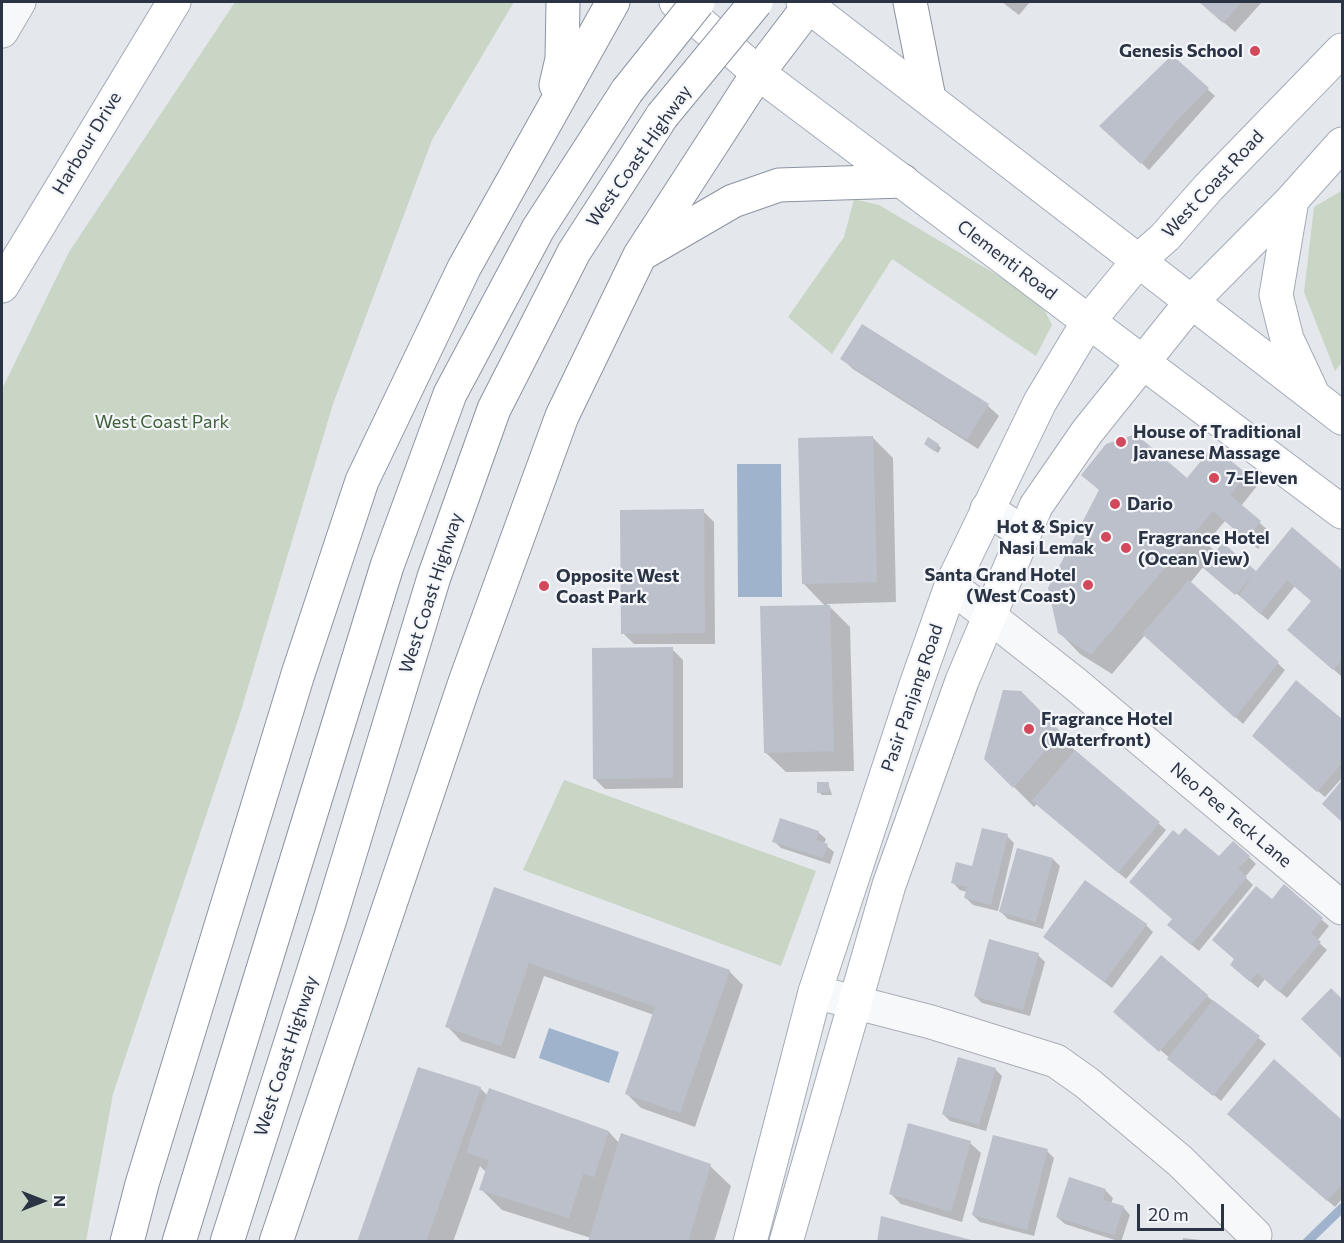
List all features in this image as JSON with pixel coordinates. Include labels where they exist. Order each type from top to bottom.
[{"type":"main road","name":"Harbour Drive","points":[[2,286],[174,2]]},
{"type":"main road","points":[[550,110],[562,59],[565,18],[563,2]]},
{"type":"main road","points":[[127,1242],[142,1184],[298,674],[362,481],[464,268],[550,110],[613,2]]},
{"type":"main road","name":"Clementi Road","points":[[676,2],[758,73],[1342,512]]},
{"type":"main road","points":[[179,1242],[387,566],[450,394],[538,229],[627,91],[698,2]]},
{"type":"main road","name":"West Coast Highway","points":[[227,1242],[331,916],[434,577],[494,409],[574,252],[662,116],[756,2]]},
{"type":"main road","points":[[910,2],[929,98]]},
{"type":"main road","points":[[276,1242],[465,682],[562,416],[640,255],[758,73],[807,3],[1342,418]]},
{"type":"main road","name":"West Coast Road","points":[[1088,322],[1139,260],[1165,237],[1208,188],[1342,50]]},
{"type":"main road","points":[[786,1242],[889,885],[962,681],[1036,506],[1087,432],[1192,301],[1292,200],[1342,144]]},
{"type":"main road","points":[[640,255],[733,201],[779,185],[903,181]]},
{"type":"main road","points":[[1292,200],[1276,295],[1287,339],[1314,396]]},
{"type":"main road","name":"Pasir Panjang Road","points":[[750,1242],[815,992],[875,806],[951,586],[1040,402],[1088,322]]},
{"type":"street","points":[[2,31],[19,2]]},
{"type":"street","points":[[987,509],[1024,533]]},
{"type":"street","name":"Neo Pee Teck Lane","points":[[951,586],[1342,908]]},
{"type":"street","points":[[815,992],[855,1001],[1056,1061],[1087,1083],[1179,1161],[1254,1234]]},
{"type":"green space","name":"West Coast Park","points":[[235,2],[514,2],[432,140],[333,404],[240,714],[113,1094],[86,1241],[2,1241],[2,389],[69,252]]},
{"type":"green space","points":[[1341,191],[1342,362],[1335,371],[1304,292],[1314,207]]},
{"type":"green space","points":[[854,199],[879,205],[1026,292],[1045,311],[1052,325],[1036,356],[892,259],[832,354],[788,317],[844,237]]},
{"type":"green space","points":[[564,780],[816,871],[781,966],[523,870]]},
{"type":"water","points":[[737,464],[781,464],[782,597],[738,597]]},
{"type":"water","points":[[549,1028],[619,1052],[609,1083],[539,1058]]},
{"type":"building","points":[[1199,2],[1242,2],[1223,23]]},
{"type":"building","points":[[1172,55],[1209,88],[1174,124],[1141,164],[1099,126]]},
{"type":"building","points":[[862,324],[989,404],[967,440],[840,359]]},
{"type":"building","points":[[1136,434],[1187,478],[1213,446],[1247,474],[1230,495],[1261,521],[1246,539],[1213,511],[1091,655],[1058,633],[1048,588],[1099,490],[1081,475],[1106,444]]},
{"type":"building","points":[[873,436],[877,582],[802,584],[798,438]]},
{"type":"building","points":[[928,437],[939,444],[934,451],[924,444]]},
{"type":"building","points":[[704,509],[705,633],[621,634],[620,510]]},
{"type":"building","points":[[1292,527],[1342,570],[1342,660],[1333,670],[1287,630],[1311,601],[1287,580],[1260,614],[1239,595],[1254,575],[1235,595],[1202,567],[1223,543],[1256,571]]},
{"type":"building","points":[[1189,580],[1279,662],[1235,718],[1142,634]]},
{"type":"building","points":[[830,605],[834,751],[764,753],[760,606]]},
{"type":"building","points":[[673,647],[673,778],[593,779],[592,648]]},
{"type":"building","points":[[1296,680],[1342,719],[1342,763],[1317,792],[1252,736]]},
{"type":"building","points":[[1003,690],[1021,691],[1061,732],[1013,788],[984,759]]},
{"type":"building","points":[[1075,750],[1160,822],[1118,873],[1032,801]]},
{"type":"building","points":[[1342,780],[1342,822],[1322,804]]},
{"type":"building","points":[[817,782],[829,782],[829,792],[817,793]]},
{"type":"building","points":[[780,818],[819,831],[816,840],[828,844],[823,858],[772,842]]},
{"type":"building","points":[[982,828],[1008,834],[991,905],[964,898],[967,887],[951,883],[956,862],[972,866]]},
{"type":"building","points":[[1185,828],[1219,856],[1233,841],[1250,856],[1238,869],[1247,877],[1191,945],[1167,925],[1172,919],[1129,882],[1173,830],[1179,835]]},
{"type":"building","points":[[1017,848],[1053,858],[1036,922],[999,912]]},
{"type":"building","points":[[1085,880],[1147,924],[1104,982],[1043,937]]},
{"type":"building","points":[[1284,884],[1323,918],[1311,933],[1321,942],[1279,992],[1257,973],[1250,982],[1230,965],[1234,959],[1212,940],[1256,886],[1272,899]]},
{"type":"building","points":[[494,887],[730,970],[680,1113],[625,1094],[655,1007],[529,963],[501,1046],[445,1027]]},
{"type":"building","points":[[989,939],[1039,953],[1023,1010],[974,996]]},
{"type":"building","points":[[1161,955],[1208,995],[1159,1052],[1113,1012]]},
{"type":"building","points":[[1331,988],[1342,999],[1342,1059],[1301,1019]]},
{"type":"building","points":[[1213,1000],[1260,1036],[1213,1096],[1167,1059]]},
{"type":"building","points":[[958,1057],[996,1068],[979,1125],[942,1114]]},
{"type":"building","points":[[1274,1059],[1342,1120],[1342,1184],[1327,1201],[1227,1114]]},
{"type":"building","points":[[418,1067],[481,1087],[426,1242],[357,1242]]},
{"type":"building","points":[[489,1088],[609,1131],[594,1177],[583,1174],[569,1218],[479,1190],[489,1160],[466,1153]]},
{"type":"building","points":[[908,1123],[971,1141],[951,1212],[889,1194]]},
{"type":"building","points":[[621,1133],[711,1164],[688,1242],[588,1242]]},
{"type":"building","points":[[993,1135],[1048,1149],[1027,1230],[972,1215]]},
{"type":"building","points":[[1069,1177],[1106,1189],[1103,1200],[1124,1206],[1114,1235],[1056,1217]]},
{"type":"building","points":[[881,1216],[975,1241],[975,1242],[877,1242]]},
{"type":"waterway","points":[[1307,1242],[1342,1208]]},
{"type":"place","name":"Genesis School","points":[[1255,51]]},
{"type":"place","name":"House of Traditional Javanese Massage","points":[[1121,442]]},
{"type":"place","name":"7-Eleven","points":[[1214,478]]},
{"type":"place","name":"Dario","points":[[1115,504]]},
{"type":"place","name":"Hot & Spicy Nasi Lemak","points":[[1106,537]]},
{"type":"place","name":"Fragrance Hotel (Ocean View)","points":[[1126,548]]},
{"type":"place","name":"Santa Grand Hotel (West Coast)","points":[[1088,585]]},
{"type":"place","name":"Opposite West Coast Park","points":[[544,586]]},
{"type":"place","name":"Fragrance Hotel (Waterfront)","points":[[1029,729]]}]
